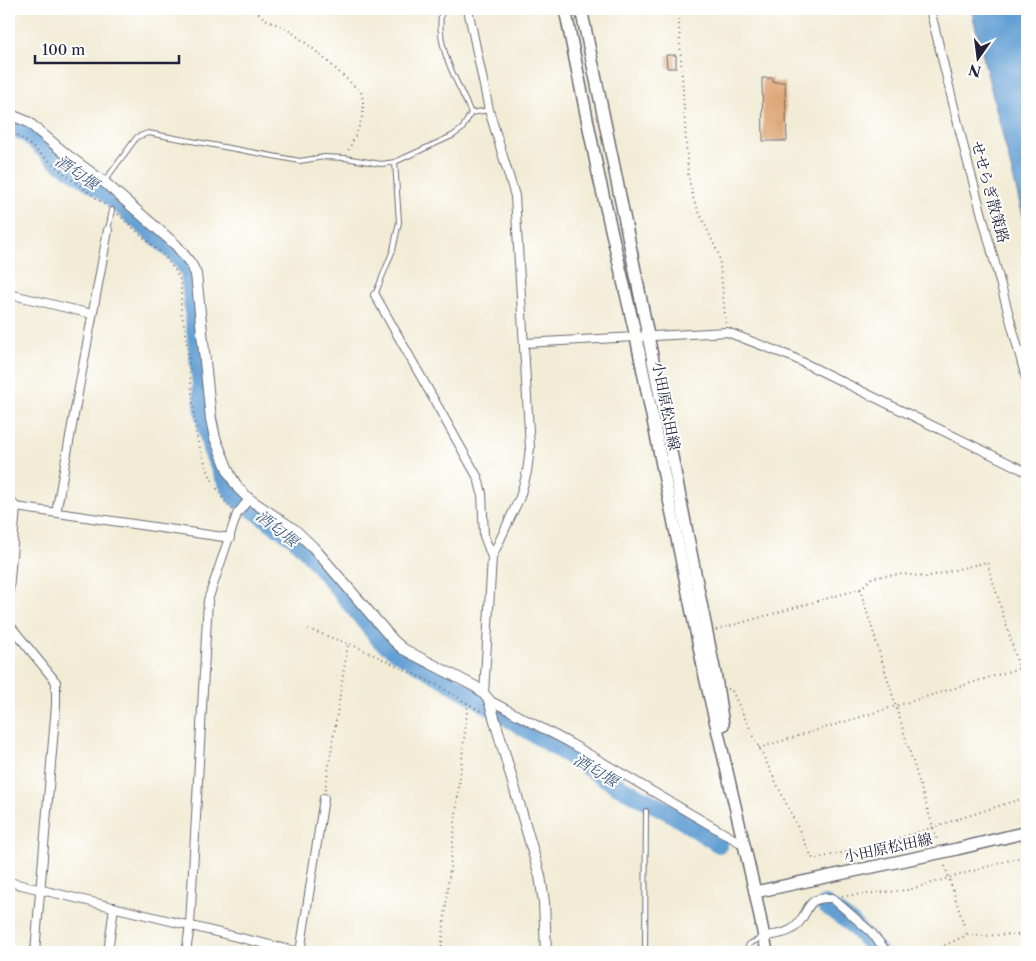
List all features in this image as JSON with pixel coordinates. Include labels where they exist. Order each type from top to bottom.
[{"type":"main road","name":"小田原松田線","points":[[565,9],[598,173],[642,337],[707,633],[718,689],[736,810]]},
{"type":"main road","name":"小田原松田線","points":[[581,9],[616,170],[642,337],[704,672],[767,952]]},
{"type":"main road","name":"小田原松田線","points":[[755,892],[957,849],[1027,832]]},
{"type":"street","points":[[468,9],[489,110],[516,196],[530,448],[528,472],[520,497],[492,557]]},
{"type":"street","name":"せせらぎ散策路","points":[[930,9],[965,152],[1027,382]]},
{"type":"street","points":[[9,114],[28,122],[67,155],[104,182],[176,246],[192,264],[196,274],[211,419],[215,438],[230,475],[238,488],[250,499],[295,530],[314,547],[392,640],[403,649],[570,743],[744,845]]},
{"type":"street","points":[[56,513],[108,230]]},
{"type":"street","points":[[9,294],[92,314]]},
{"type":"street","points":[[375,295],[478,478],[482,493],[484,536],[492,557],[487,697],[540,876],[545,917],[546,952]]},
{"type":"street","points":[[525,343],[727,332],[792,358],[1027,472]]},
{"type":"street","points":[[9,499],[16,508],[9,591]]},
{"type":"street","points":[[186,952],[190,925],[208,600],[237,514],[250,499]]},
{"type":"street","points":[[16,508],[230,538]]},
{"type":"street","points":[[9,624],[56,682],[56,705],[35,952]]},
{"type":"street","points":[[9,882],[300,952],[324,798]]},
{"type":"street","points":[[764,937],[785,933],[796,926],[811,902],[816,899],[832,898],[871,932],[888,952]]},
{"type":"street","points":[[108,952],[114,907]]},
{"type":"lane","points":[[442,9],[439,30],[444,52],[471,113]]},
{"type":"lane","points":[[471,113],[489,110]]},
{"type":"lane","points":[[104,182],[137,137],[148,133],[300,160],[324,157],[345,158],[381,164],[395,162],[452,136],[462,129],[471,113]]},
{"type":"lane","points":[[375,295],[393,250],[400,222],[395,162]]},
{"type":"lane","points":[[108,230],[112,210]]},
{"type":"lane","points":[[645,952],[646,811]]},
{"type":"lane","points":[[746,952],[749,944],[764,937]]},
{"type":"path","points":[[256,9],[275,24],[290,30],[361,92],[364,100],[362,122],[345,158]]},
{"type":"path","points":[[678,9],[688,174],[694,201],[719,255],[727,332]]},
{"type":"path","points":[[9,130],[112,210],[164,256],[176,270],[181,282],[181,311],[186,333],[196,434],[216,488],[237,514]]},
{"type":"path","points":[[707,633],[860,589],[872,577],[903,574],[926,577],[986,562],[1027,693]]},
{"type":"path","points":[[860,589],[937,840]]},
{"type":"path","points":[[308,629],[348,644],[437,685],[468,702],[496,723]]},
{"type":"path","points":[[324,798],[348,644]]},
{"type":"path","points":[[760,748],[1020,668]]},
{"type":"path","points":[[718,689],[731,689],[813,859],[871,847],[1027,797]]},
{"type":"path","points":[[441,952],[468,702]]},
{"type":"path","points":[[832,898],[908,890],[1027,855]]},
{"type":"path","points":[[945,866],[967,935]]},
{"type":"path","points":[[931,952],[967,935],[1014,934],[1027,936]]},
{"type":"water","points":[[971,9],[1027,9],[1027,232]]},
{"type":"building","points":[[666,55],[676,55],[676,68],[667,68]]},
{"type":"building","points":[[762,78],[773,78],[773,82],[785,82],[787,141],[763,141]]},
{"type":"waterway","name":"酒匂堰","points":[[9,124],[28,135],[56,160],[104,191],[178,256],[189,271],[204,414],[211,449],[235,497],[293,537],[310,554],[380,640],[618,786],[669,812],[719,844]]},
{"type":"waterway","name":"酒匂堰","points":[[825,905],[851,923],[878,952]]}]
